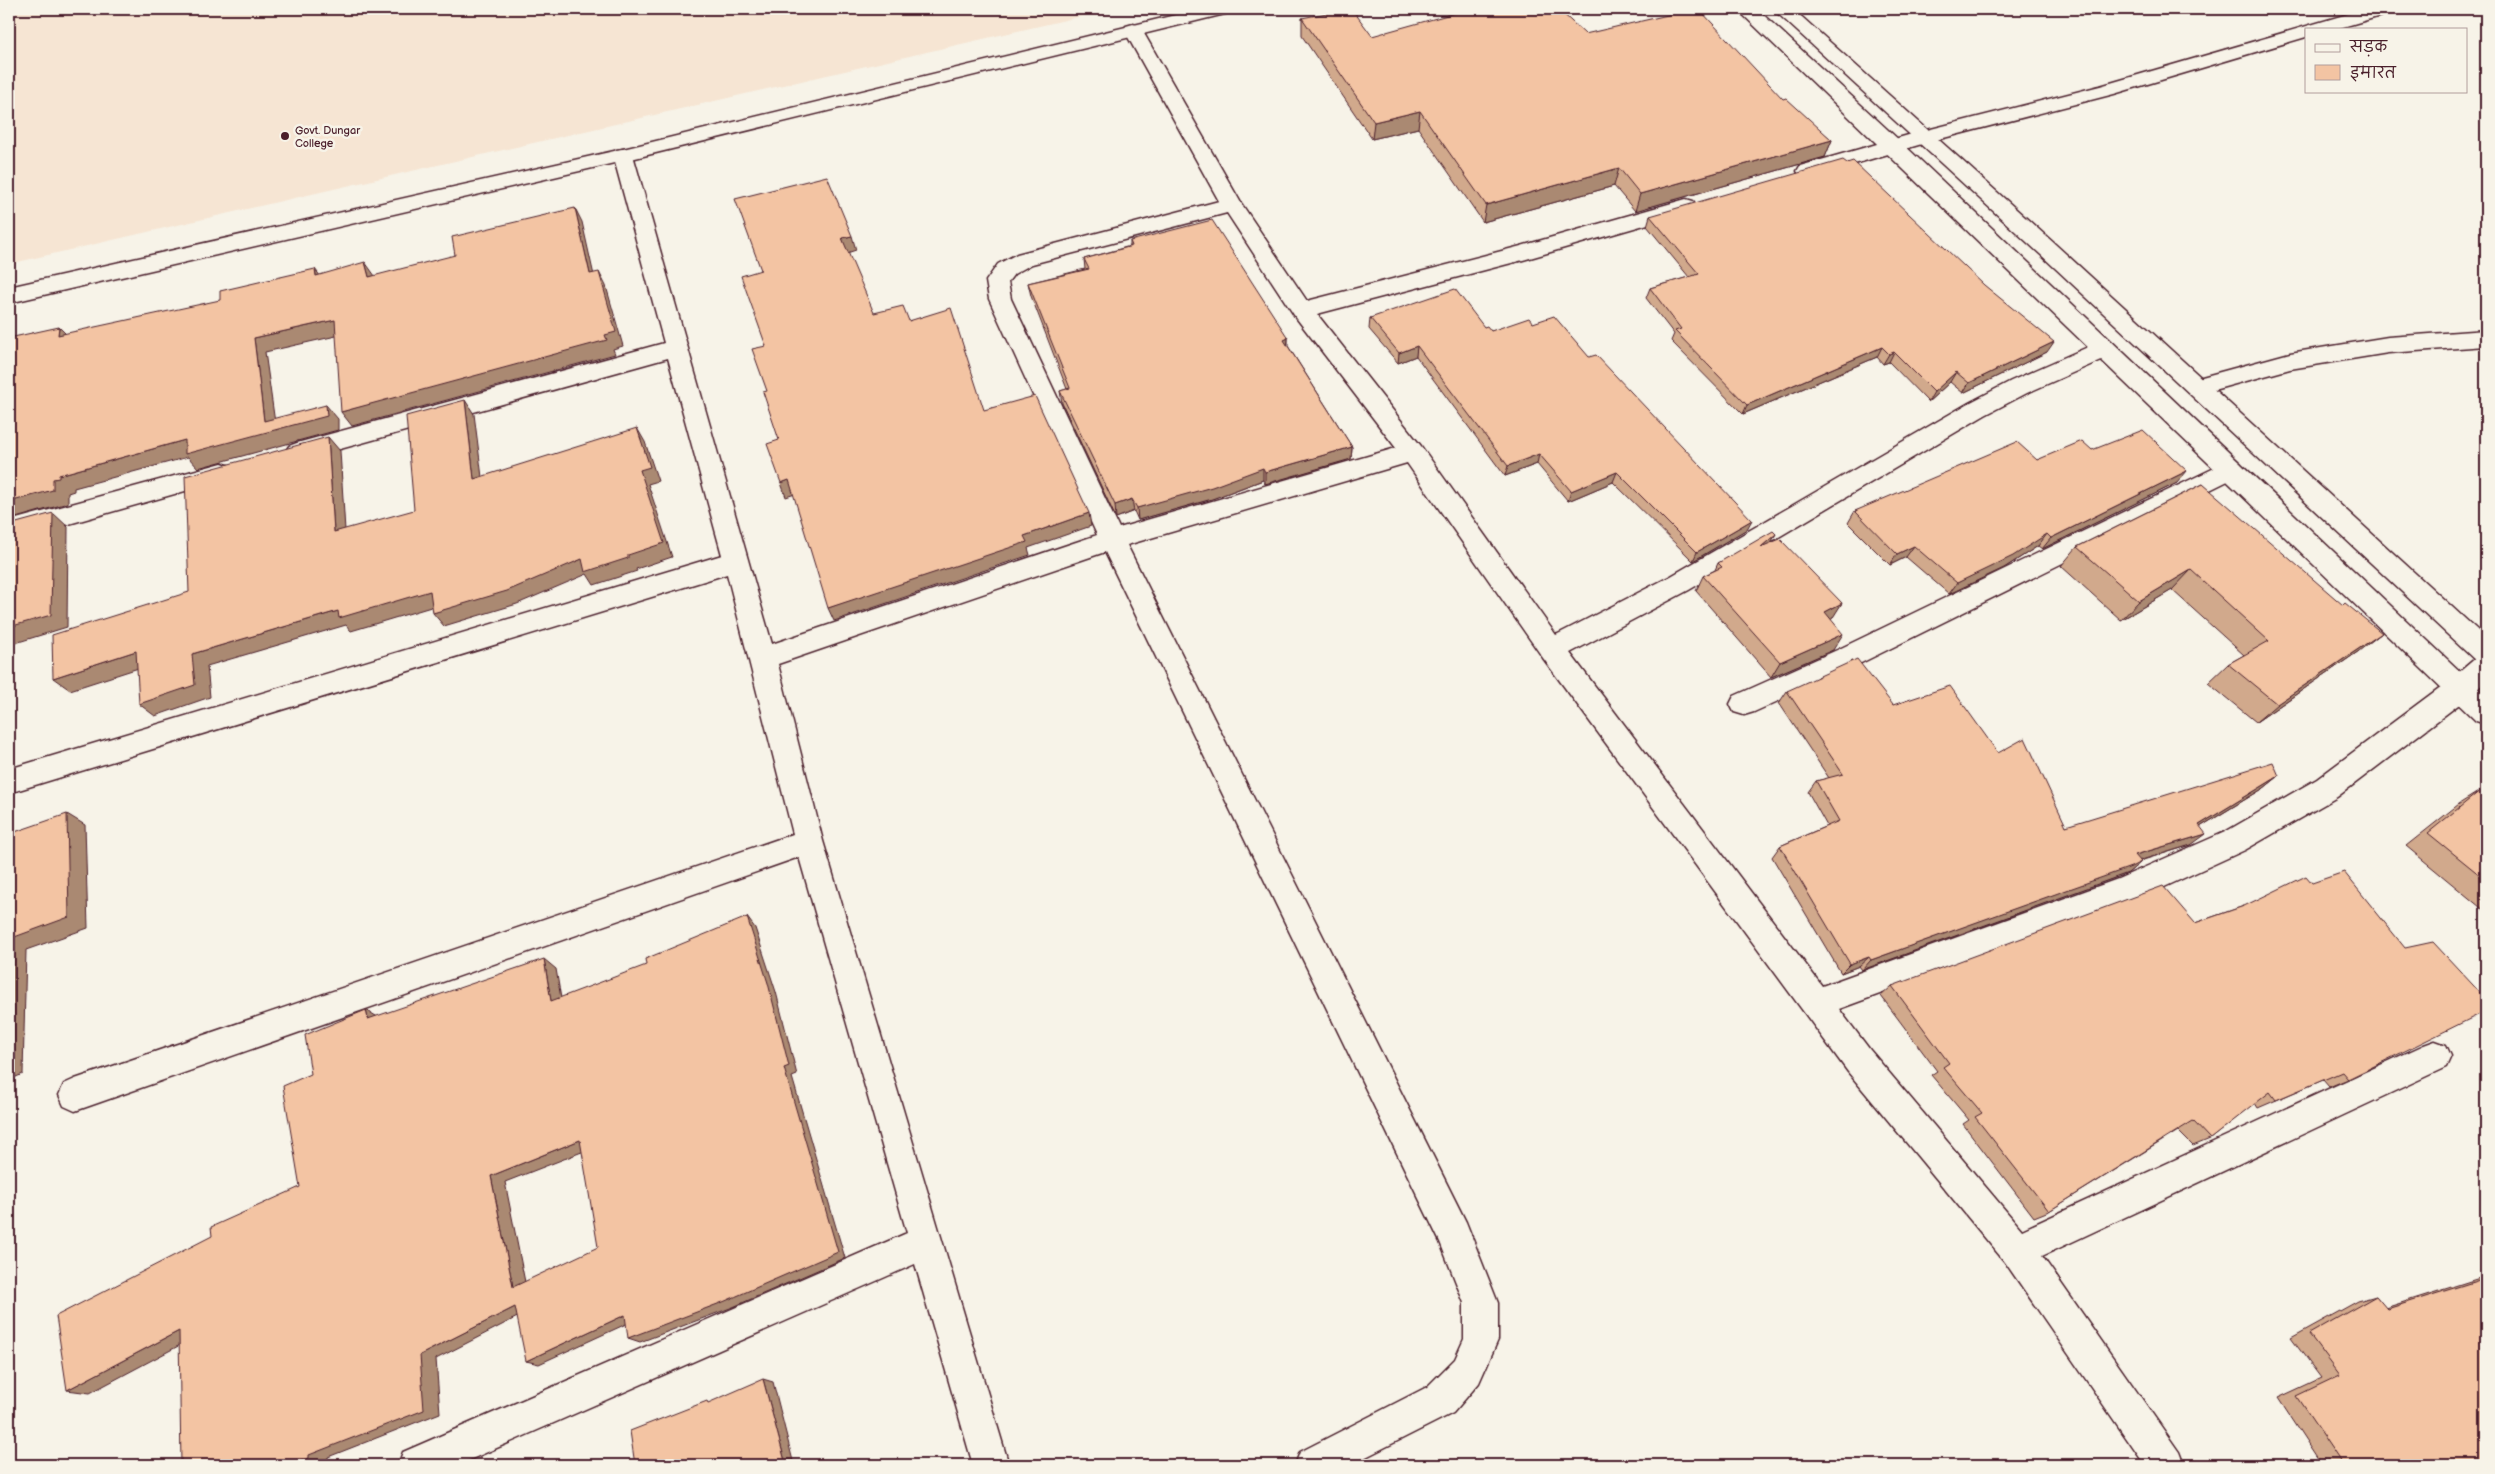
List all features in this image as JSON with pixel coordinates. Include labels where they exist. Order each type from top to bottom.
[{"type":"street","points":[[9,295],[623,154],[1222,9]]},
{"type":"street","points":[[1746,9],[1893,146],[2486,713]]},
{"type":"street","points":[[1782,9],[1926,136],[2199,386],[2486,654]]},
{"type":"street","points":[[2318,28],[2384,9]]},
{"type":"street","points":[[1133,30],[1232,205],[1302,310],[1413,452],[1552,650],[1859,1060],[2017,1250],[2166,1465]]},
{"type":"street","points":[[1789,176],[1926,136],[2107,90],[2305,31]]},
{"type":"street","points":[[623,154],[763,658],[809,841],[990,1465]]},
{"type":"street","points":[[1302,310],[1523,253],[1703,201]]},
{"type":"street","points":[[1232,205],[1025,259],[1006,269],[997,282],[1000,300],[1112,540],[1454,1234],[1481,1303],[1481,1340],[1467,1371],[1440,1400],[1313,1465]]},
{"type":"street","points":[[2199,386],[2299,359],[2388,344],[2486,338]]},
{"type":"street","points":[[276,458],[677,347]]},
{"type":"street","points":[[1552,650],[1680,583],[1978,409],[2105,348]]},
{"type":"street","points":[[763,658],[1112,540],[1413,452]]},
{"type":"street","points":[[9,531],[247,465]]},
{"type":"street","points":[[1744,704],[1846,658],[2231,469]]},
{"type":"street","points":[[9,781],[736,561]]},
{"type":"street","points":[[1816,1003],[2126,890],[2235,841],[2327,788],[2460,688],[2486,665]]},
{"type":"street","points":[[75,1095],[809,841]]},
{"type":"street","points":[[2017,1250],[2436,1056]]},
{"type":"street","points":[[416,1465],[926,1242]]},
{"type":"shaded area","name":"Govt. Dungar College","points":[[9,9],[1113,9],[9,264]]},
{"type":"building","points":[[1352,9],[1372,36],[1469,9],[1558,9],[1585,34],[1699,9],[1783,99],[1786,98],[1832,140],[1640,194],[1619,168],[1486,205],[1420,111],[1374,122],[1302,18]]},
{"type":"building","points":[[1843,160],[1847,163],[1853,161],[1984,285],[2054,342],[1969,383],[1956,372],[1934,392],[1894,352],[1889,354],[1882,347],[1747,405],[1675,331],[1681,329],[1650,288],[1699,274],[1650,216]]},
{"type":"building","points":[[827,176],[852,236],[842,238],[874,313],[903,306],[909,321],[951,308],[984,410],[1035,396],[1089,513],[1024,536],[1027,542],[828,608],[789,480],[781,483],[767,444],[779,440],[763,392],[767,391],[752,349],[766,346],[741,276],[761,270],[735,199]]},
{"type":"building","points":[[575,208],[590,274],[599,272],[616,332],[605,335],[607,340],[341,412],[335,320],[254,338],[264,421],[326,405],[327,416],[185,454],[185,440],[59,475],[59,478],[53,479],[53,490],[9,502],[9,338],[59,327],[58,335],[220,300],[220,291],[315,269],[316,276],[365,262],[369,277],[455,255],[452,237]]},
{"type":"building","points":[[1212,220],[1288,338],[1284,340],[1352,447],[1265,472],[1263,468],[1212,487],[1137,508],[1132,499],[1115,505],[1060,391],[1070,388],[1028,283],[1089,269],[1084,259],[1132,246],[1130,241]]},
{"type":"building","points":[[1455,289],[1484,327],[1487,326],[1491,331],[1529,318],[1533,323],[1554,316],[1589,357],[1596,355],[1752,520],[1697,552],[1617,472],[1571,491],[1539,454],[1508,466],[1417,346],[1399,353],[1370,318]]},
{"type":"building","points":[[465,400],[474,479],[637,428],[650,467],[640,470],[664,543],[628,555],[628,558],[585,572],[582,559],[507,591],[433,613],[430,591],[339,618],[338,611],[192,654],[195,685],[139,704],[136,651],[53,678],[52,635],[189,592],[185,476],[328,437],[334,532],[414,510],[406,416]]},
{"type":"building","points":[[2143,430],[2187,471],[2051,538],[2047,534],[2013,556],[1957,583],[1914,546],[1897,554],[1855,511],[2017,442],[2037,460],[2082,441],[2092,450]]},
{"type":"building","points":[[2203,484],[2343,605],[2345,603],[2382,633],[2277,704],[2228,664],[2269,641],[2191,570],[2139,601],[2077,547]]},
{"type":"building","points":[[53,513],[51,615],[9,627],[9,525]]},
{"type":"building","points":[[1773,531],[1776,534],[1761,547],[1780,539],[1842,603],[1825,612],[1843,634],[1780,662],[1703,576],[1722,567],[1718,563]]},
{"type":"building","points":[[1857,659],[1893,705],[1950,686],[1998,753],[2025,738],[2066,826],[2273,762],[2279,776],[2199,825],[2206,834],[2135,855],[2141,862],[2131,867],[1871,960],[1869,957],[1850,964],[1780,846],[1839,821],[1816,781],[1843,774],[1787,691]]},
{"type":"building","points":[[2486,787],[2486,880],[2428,833]]},
{"type":"building","points":[[67,814],[69,917],[9,939],[9,834]]},
{"type":"building","points":[[2344,872],[2405,948],[2433,942],[2486,999],[2486,1011],[2348,1079],[2342,1072],[2276,1100],[2270,1092],[2210,1139],[2193,1121],[2049,1211],[1975,1117],[1982,1113],[1943,1067],[1949,1063],[1892,986],[2163,886],[2195,923],[2244,906],[2306,876],[2312,883]]},
{"type":"building","points":[[747,917],[768,983],[789,1066],[784,1068],[838,1252],[723,1302],[628,1338],[625,1315],[526,1361],[515,1307],[420,1355],[424,1410],[309,1455],[309,1458],[291,1465],[181,1465],[179,1331],[67,1390],[56,1316],[212,1236],[211,1227],[300,1187],[283,1086],[311,1074],[305,1035],[366,1010],[368,1019],[544,959],[551,1001],[646,965],[645,959]],"holes":[[[580,1140],[598,1247],[513,1287],[491,1176]]]},
{"type":"building","points":[[2486,1278],[2486,1465],[2338,1465],[2342,1464],[2296,1396],[2340,1375],[2309,1334],[2376,1296],[2387,1309]]},
{"type":"building","points":[[763,1379],[786,1465],[635,1465],[630,1431],[707,1401],[708,1403]]},
{"type":"place","name":"Govt. Dungar College","points":[[285,136]]}]
